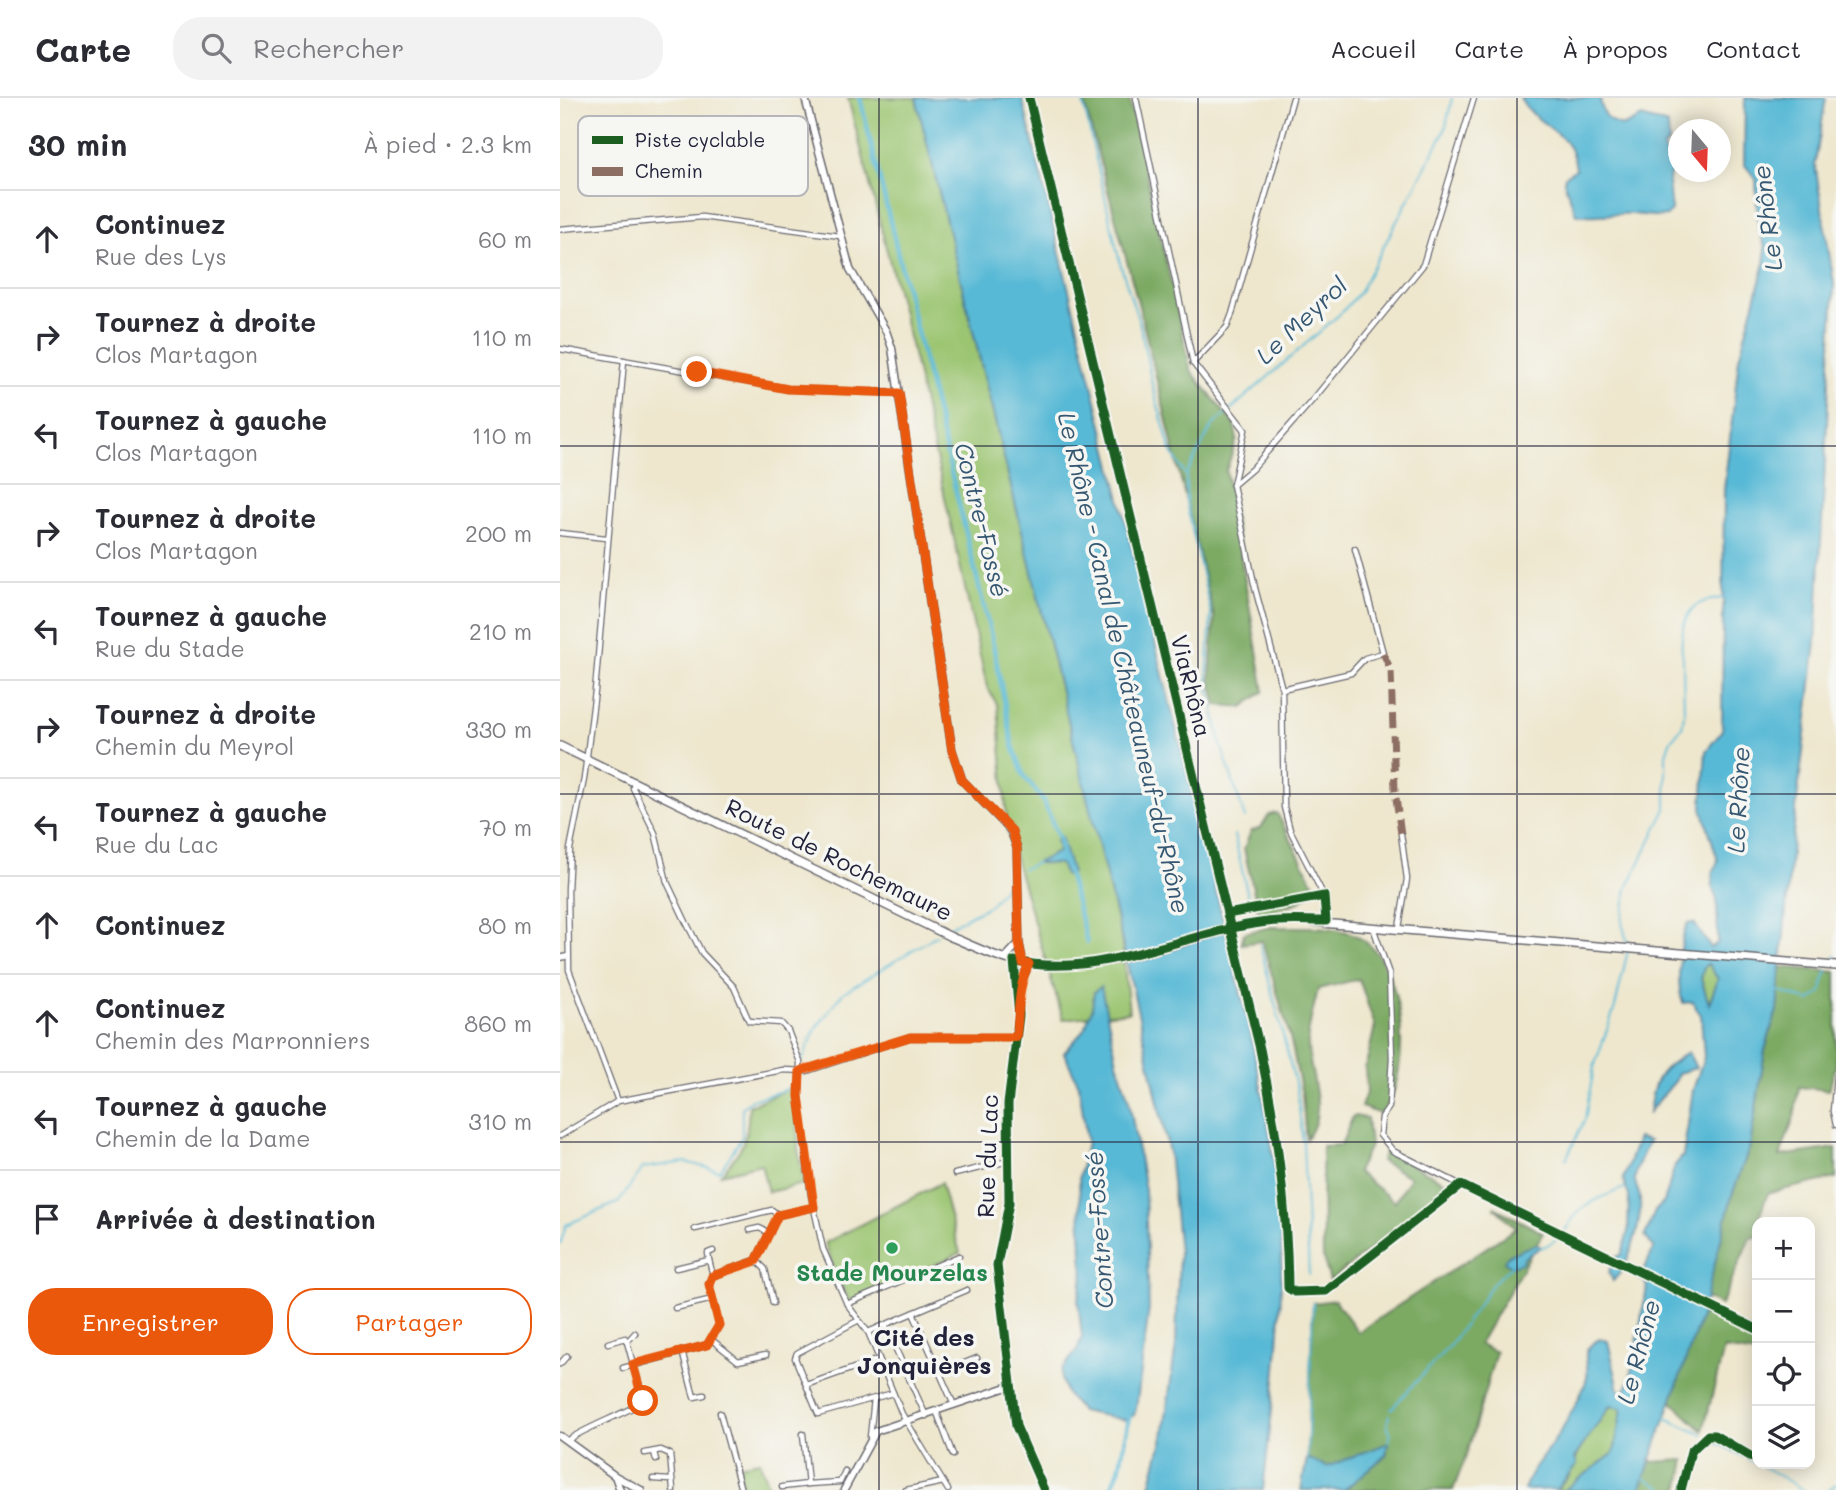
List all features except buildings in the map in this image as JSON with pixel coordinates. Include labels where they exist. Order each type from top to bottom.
[{"type":"main road","name":"Route de Rochemaure","points":[[560,746],[951,937],[1014,961],[1060,965],[1112,959],[1237,927],[1286,920],[1326,921],[1836,966]]},
{"type":"street","points":[[805,98],[840,236],[855,280],[889,338],[952,750],[962,780],[1012,831],[1018,861],[1019,943],[1026,963],[1018,989]]},
{"type":"street","points":[[1136,98],[1193,363],[1245,430],[1233,485],[1255,588],[1282,689],[1284,807],[1290,830],[1324,896],[1326,921]]},
{"type":"street","points":[[1193,363],[1227,327],[1232,314],[1293,98]]},
{"type":"street","points":[[1233,485],[1252,469],[1316,396],[1423,265],[1474,98]]},
{"type":"street","points":[[560,229],[702,217],[840,236]]},
{"type":"street","points":[[560,349],[788,389],[899,393]]},
{"type":"street","points":[[618,1101],[575,987],[568,956],[568,861],[586,758],[600,638],[606,538],[624,360]]},
{"type":"street","points":[[560,533],[606,538]]},
{"type":"street","points":[[1282,689],[1351,673],[1365,658],[1383,653],[1355,549]]},
{"type":"street","points":[[635,781],[633,788],[655,833],[667,882],[696,942],[712,965],[734,987],[749,1021],[785,1026],[797,1049],[799,1096],[814,1207],[823,1249],[847,1304],[867,1332],[907,1422],[948,1490]]},
{"type":"street","points":[[1399,928],[1407,879],[1401,834]]},
{"type":"street","points":[[1373,926],[1389,974],[1392,1058],[1389,1107],[1382,1117],[1380,1135],[1393,1151],[1461,1185]]},
{"type":"street","points":[[1005,958],[1019,943]]},
{"type":"street","points":[[560,958],[568,956]]},
{"type":"street","name":"Rue du Lac","points":[[1014,961],[1019,1016],[1008,1104],[1009,1203],[997,1265],[1010,1386],[1021,1443],[1044,1488]]},
{"type":"street","points":[[560,1136],[618,1101],[770,1072],[792,1069],[800,1071],[910,1037],[1016,1037]]},
{"type":"street","points":[[1836,1077],[1833,1111],[1836,1125]]},
{"type":"street","points":[[955,1174],[1008,1161]]},
{"type":"street","points":[[778,1215],[814,1207]]},
{"type":"street","points":[[695,1229],[772,1210],[778,1215]]},
{"type":"street","points":[[713,1276],[756,1261],[778,1215]]},
{"type":"street","points":[[750,1230],[760,1228],[770,1233]]},
{"type":"street","points":[[624,1368],[707,1345],[712,1340],[719,1325],[709,1284],[713,1276],[708,1253],[713,1251]]},
{"type":"street","points":[[847,1304],[959,1256]]},
{"type":"street","points":[[676,1268],[709,1260]]},
{"type":"street","points":[[756,1261],[765,1269],[773,1303]]},
{"type":"street","points":[[867,1332],[967,1290]]},
{"type":"street","points":[[675,1308],[713,1299]]},
{"type":"street","points":[[913,1313],[954,1406]]},
{"type":"street","points":[[859,1320],[797,1353],[818,1414],[893,1394]]},
{"type":"street","points":[[885,1325],[926,1417]]},
{"type":"street","points":[[627,1342],[635,1333]]},
{"type":"street","points":[[566,1442],[615,1414],[638,1407],[643,1401],[625,1338],[608,1343]]},
{"type":"street","points":[[712,1340],[738,1361],[766,1355]]},
{"type":"street","points":[[682,1351],[694,1398],[704,1395]]},
{"type":"street","points":[[560,1364],[567,1356]]},
{"type":"street","points":[[940,1373],[977,1358]]},
{"type":"street","points":[[806,1385],[879,1359]]},
{"type":"street","points":[[873,1434],[1010,1386]]},
{"type":"street","points":[[843,1485],[873,1434],[874,1399]]},
{"type":"street","points":[[720,1413],[741,1490]]},
{"type":"street","points":[[937,1413],[953,1455]]},
{"type":"street","points":[[803,1434],[808,1484]]},
{"type":"street","points":[[560,1436],[617,1484],[641,1490]]},
{"type":"street","points":[[645,1454],[667,1451],[670,1454],[670,1480],[673,1490]]},
{"type":"street","points":[[654,1452],[656,1460]]},
{"type":"street","points":[[843,1485],[845,1471]]},
{"type":"street","points":[[653,1479],[670,1480]]},
{"type":"street","points":[[906,1490],[943,1482]]},
{"type":"street","points":[[782,1487],[808,1484],[843,1485]]},
{"type":"green space","points":[[848,98],[916,98],[1121,936],[1129,1012],[1063,1019],[1008,835],[998,706],[987,687],[911,345]]},
{"type":"green space","points":[[1083,98],[1129,98],[1191,371],[1234,424],[1237,439],[1226,471],[1264,691],[1243,707],[1217,705],[1210,678],[1214,617],[1140,310]]},
{"type":"green space","points":[[1277,813],[1316,888],[1299,902],[1259,915],[1244,849],[1251,831],[1261,828],[1269,815]]},
{"type":"green space","points":[[1271,927],[1317,927],[1350,933],[1375,951],[1387,971],[1396,995],[1401,1048],[1398,1074],[1391,1097],[1381,1114],[1361,1107],[1367,1090],[1365,1069],[1375,1026],[1359,979],[1318,989],[1308,1038],[1317,1116],[1306,1139],[1302,1094],[1290,1037],[1262,941],[1241,944],[1244,933]]},
{"type":"green space","points":[[1708,964],[1718,979],[1709,1004],[1701,979],[1704,967]]},
{"type":"green space","points":[[1781,967],[1836,972],[1836,1064],[1829,1090],[1799,1087],[1794,1117],[1780,1156],[1836,1148],[1836,1178],[1768,1193],[1759,1217],[1752,1217],[1752,1238],[1721,1305],[1705,1298],[1733,1192],[1750,1146],[1765,1050],[1777,1010]]},
{"type":"green space","points":[[796,1085],[798,1149],[804,1184],[768,1192],[761,1164],[721,1174],[735,1158],[743,1143],[749,1106]]},
{"type":"green space","points":[[1353,1116],[1367,1118],[1370,1146],[1357,1172],[1395,1202],[1410,1177],[1381,1161],[1385,1151],[1451,1185],[1330,1281],[1323,1257],[1322,1146],[1341,1145]]},
{"type":"green space","name":"Stade Mourzelas","points":[[941,1183],[960,1253],[851,1304],[837,1277],[825,1243]]},
{"type":"green space","points":[[1494,1207],[1543,1233],[1479,1344],[1496,1352],[1468,1451],[1453,1490],[1344,1490],[1386,1455],[1388,1444],[1327,1467],[1307,1458],[1313,1303],[1335,1300],[1358,1332],[1516,1228]]},
{"type":"green space","points":[[1702,1314],[1721,1316],[1752,1332],[1752,1353],[1724,1349],[1703,1431],[1671,1401]]},
{"type":"green space","points":[[1611,1406],[1622,1408],[1614,1453],[1564,1490],[1556,1490],[1570,1475],[1582,1444]]},
{"type":"green space","points":[[1685,1460],[1679,1490],[1640,1490],[1650,1462]]},
{"type":"green space","points":[[760,1461],[769,1490],[743,1490],[738,1465]]},
{"type":"water","name":"Le Rhône - Canal de Châteauneuf-du-Rhône","points":[[916,98],[1022,98],[1248,1023],[1268,1125],[1281,1229],[1281,1294],[1263,1490],[1149,1490],[1163,1437],[1176,1345],[1179,1252],[1169,1152],[1121,936]]},
{"type":"water","points":[[1520,98],[1600,98],[1607,117],[1618,125],[1624,126],[1642,117],[1668,125],[1668,143],[1663,148],[1668,159],[1671,210],[1667,216],[1576,214],[1564,182],[1565,176],[1576,169],[1573,155],[1561,137],[1528,109]]},
{"type":"water","points":[[1745,98],[1826,98],[1815,164],[1834,284],[1816,642],[1792,843],[1777,1010],[1765,1050],[1750,1146],[1733,1192],[1702,1314],[1640,1490],[1564,1490],[1614,1453],[1622,1408],[1610,1406],[1575,1457],[1577,1465],[1557,1489],[1524,1490],[1580,1395],[1588,1375],[1586,1353],[1592,1344],[1600,1339],[1608,1341],[1619,1390],[1624,1392],[1630,1380],[1647,1287],[1646,1282],[1639,1279],[1639,1273],[1645,1268],[1654,1248],[1645,1236],[1655,1211],[1664,1202],[1675,1165],[1683,1156],[1693,1090],[1704,1057],[1701,1015],[1692,1002],[1683,1003],[1680,963],[1682,941],[1688,923],[1694,923],[1711,948],[1718,942],[1717,900],[1712,874],[1718,861],[1702,808],[1706,751],[1722,731],[1724,490],[1739,358],[1765,263],[1765,247],[1758,225],[1756,179],[1744,164]],"holes":[[[1708,964],[1718,979],[1709,1004],[1701,979],[1704,967]]]},
{"type":"water","points":[[1061,837],[1072,873],[1065,876],[1060,864],[1036,863],[1058,852],[1056,839]]},
{"type":"water","points":[[1101,987],[1117,1062],[1129,1101],[1145,1190],[1149,1309],[1136,1409],[1134,1415],[1125,1420],[1081,1411],[1067,1395],[1061,1379],[1062,1370],[1077,1350],[1082,1337],[1078,1300],[1083,1278],[1079,1177],[1087,1142],[1079,1085],[1064,1053],[1084,1030],[1092,1009],[1094,992]]},
{"type":"water","points":[[1688,1052],[1696,1068],[1678,1073],[1676,1080],[1649,1112],[1656,1082],[1664,1070]]},
{"type":"water","points":[[1638,1138],[1649,1141],[1635,1177],[1640,1198],[1639,1219],[1630,1254],[1613,1281],[1609,1272],[1615,1258],[1622,1254],[1628,1231],[1629,1196],[1623,1179]]},
{"type":"water","points":[[1536,1244],[1541,1247],[1524,1258],[1522,1263],[1511,1266],[1504,1261],[1508,1255]]},
{"type":"water","points":[[1388,1443],[1386,1455],[1344,1490],[1301,1490],[1307,1458],[1327,1467]]},
{"type":"waterway","name":"Contre-Fossé","points":[[860,98],[993,644],[1013,746],[1024,776],[1043,800],[1061,844]]},
{"type":"waterway","points":[[1082,98],[1120,263],[1140,325],[1153,388],[1171,451],[1186,476],[1186,502],[1211,614],[1207,677],[1221,745],[1245,818]]},
{"type":"waterway","name":"Le Meyrol","points":[[1186,475],[1212,426],[1341,313],[1359,293],[1445,130],[1452,98]]},
{"type":"waterway","points":[[1628,945],[1622,923],[1627,888],[1666,809],[1666,754],[1670,742],[1682,727],[1684,715],[1681,646],[1685,621],[1696,606],[1708,600],[1723,598]]},
{"type":"waterway","points":[[1234,835],[1248,896]]},
{"type":"waterway","points":[[1022,869],[1037,863]]},
{"type":"waterway","name":"Contre-Fossé","points":[[1067,869],[1087,942]]},
{"type":"waterway","points":[[944,930],[990,905],[1014,875]]},
{"type":"waterway","points":[[802,1061],[814,1031],[843,993],[937,935]]},
{"type":"waterway","points":[[1260,945],[1297,1090],[1303,1143],[1309,1274]]},
{"type":"waterway","points":[[1566,1159],[1585,1119],[1594,1067],[1615,1007],[1628,950]]},
{"type":"waterway","points":[[1832,962],[1836,956]]},
{"type":"waterway","points":[[1778,991],[1810,1001],[1821,992],[1827,970]]},
{"type":"waterway","points":[[560,1245],[566,1225],[619,1202],[643,1168],[685,1162],[720,1171],[742,1137],[742,1108],[751,1100],[791,1088],[795,1078]]},
{"type":"waterway","points":[[1540,1248],[1559,1237],[1582,1209],[1624,1188]]},
{"type":"waterway","points":[[1391,1409],[1451,1344],[1494,1282],[1512,1265]]},
{"type":"waterway","points":[[1307,1458],[1313,1303]]},
{"type":"waterway","name":"Contre-Fossé","points":[[1110,1490],[1119,1470],[1130,1413]]},
{"type":"waterway","points":[[1388,1443],[1391,1434],[1387,1425],[1389,1415]]},
{"type":"waterway","points":[[1666,1418],[1703,1435]]},
{"type":"waterway","points":[[1708,1438],[1752,1460]]},
{"type":"waterway","name":"Le Rhône","points":[[1615,1490],[1628,1462]]},
{"type":"waterway","points":[[1768,1469],[1804,1490]]},
{"type":"waterway","points":[[1643,1477],[1666,1490]]},
{"type":"waterway","points":[[1829,1490],[1836,1484]]},
{"type":"marked path","points":[[1383,653],[1391,670],[1395,791],[1401,834]]},
{"type":"cycle path","name":"ViaRhôna","points":[[1029,98],[1260,1049],[1280,1168],[1288,1288],[1295,1292],[1326,1291],[1461,1185],[1752,1327]]},
{"type":"cycle path","points":[[1044,1490],[1016,1426],[997,1265],[1009,1203],[1008,1104],[1019,1015],[1014,961],[1046,965],[1110,960],[1236,927],[1274,921],[1326,921],[1324,896],[1227,914]]},
{"type":"cycle path","points":[[1681,1490],[1691,1451],[1708,1435],[1714,1435],[1752,1457]]},
{"type":"place","name":"Stade Mourzelas","points":[[892,1248]]},
{"type":"district","name":"Cité des Jonquières","points":[[924,1352]]},
{"type":"route","points":[[643,1401],[633,1364],[707,1345],[719,1325],[709,1284],[712,1276],[745,1267],[756,1261],[778,1215],[814,1207],[799,1096],[800,1071],[910,1037],[1016,1037],[1019,1016],[1018,989],[1029,964],[1023,963],[1019,943],[1018,861],[1012,831],[962,780],[952,750],[899,393],[788,389],[697,372]]}]
